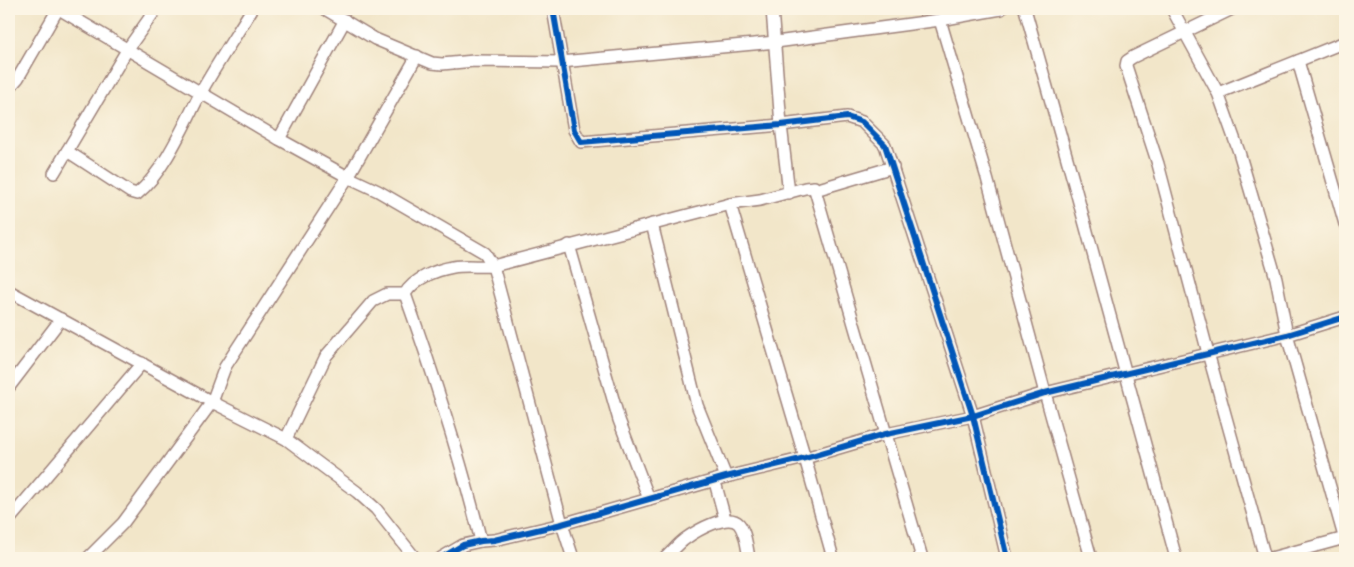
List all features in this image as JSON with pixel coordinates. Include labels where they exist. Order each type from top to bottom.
[{"type":"street","points":[[9,88],[18,78],[58,9],[279,139],[348,177],[378,191],[485,253],[493,266],[562,524],[573,558]]},
{"type":"street","points":[[54,173],[127,50],[156,9]]},
{"type":"street","points":[[67,151],[130,192],[137,194],[147,186],[180,134],[201,93],[252,9]]},
{"type":"street","points":[[325,9],[375,39],[432,62],[442,64],[474,61],[561,62],[776,42],[940,20],[1001,9]]},
{"type":"street","points":[[553,9],[574,130],[581,142],[781,125],[847,117],[862,122],[886,145],[972,416],[1007,558]]},
{"type":"street","points":[[772,9],[781,125],[789,193]]},
{"type":"street","points":[[1025,9],[1176,558]]},
{"type":"street","points":[[1172,9],[1218,93],[1239,152],[1276,278],[1286,335],[1345,539],[1271,558]]},
{"type":"street","points":[[1232,9],[1133,57],[1126,66],[1158,164],[1265,558]]},
{"type":"street","points":[[279,139],[345,20]]},
{"type":"street","points":[[940,20],[987,178],[1092,558]]},
{"type":"street","points":[[1218,93],[1345,42]]},
{"type":"street","points":[[88,558],[123,523],[212,402],[225,367],[348,177],[417,56]]},
{"type":"street","points":[[1298,61],[1345,224]]},
{"type":"street","points":[[815,190],[894,166]]},
{"type":"street","points":[[405,294],[408,289],[424,277],[452,267],[493,266],[730,204],[760,200],[814,187],[922,558]]},
{"type":"street","points":[[730,204],[833,558]]},
{"type":"street","points":[[652,224],[697,405],[720,480],[725,519]]},
{"type":"street","points":[[569,245],[619,420],[649,499]]},
{"type":"street","points":[[9,291],[212,402],[286,439],[323,465],[370,503],[415,558]]},
{"type":"street","points":[[286,439],[326,356],[373,301],[387,294],[405,294]]},
{"type":"street","points":[[405,294],[434,378],[466,481],[481,540]]},
{"type":"street","points":[[440,558],[463,545],[481,540],[494,540],[562,524],[886,434],[972,416],[1045,393],[1286,335],[1345,316]]},
{"type":"street","points":[[9,387],[61,319]]},
{"type":"street","points":[[9,520],[142,363]]},
{"type":"street","points":[[665,558],[684,540],[725,519],[737,522],[741,527],[749,558]]},
{"type":"cycle path","points":[[553,9],[574,130],[581,142],[781,125],[847,117],[862,122],[885,145],[973,416],[1007,558]]},
{"type":"cycle path","points":[[441,558],[463,545],[494,540],[562,524],[886,434],[973,416],[1045,393],[1287,335],[1345,317]]}]
